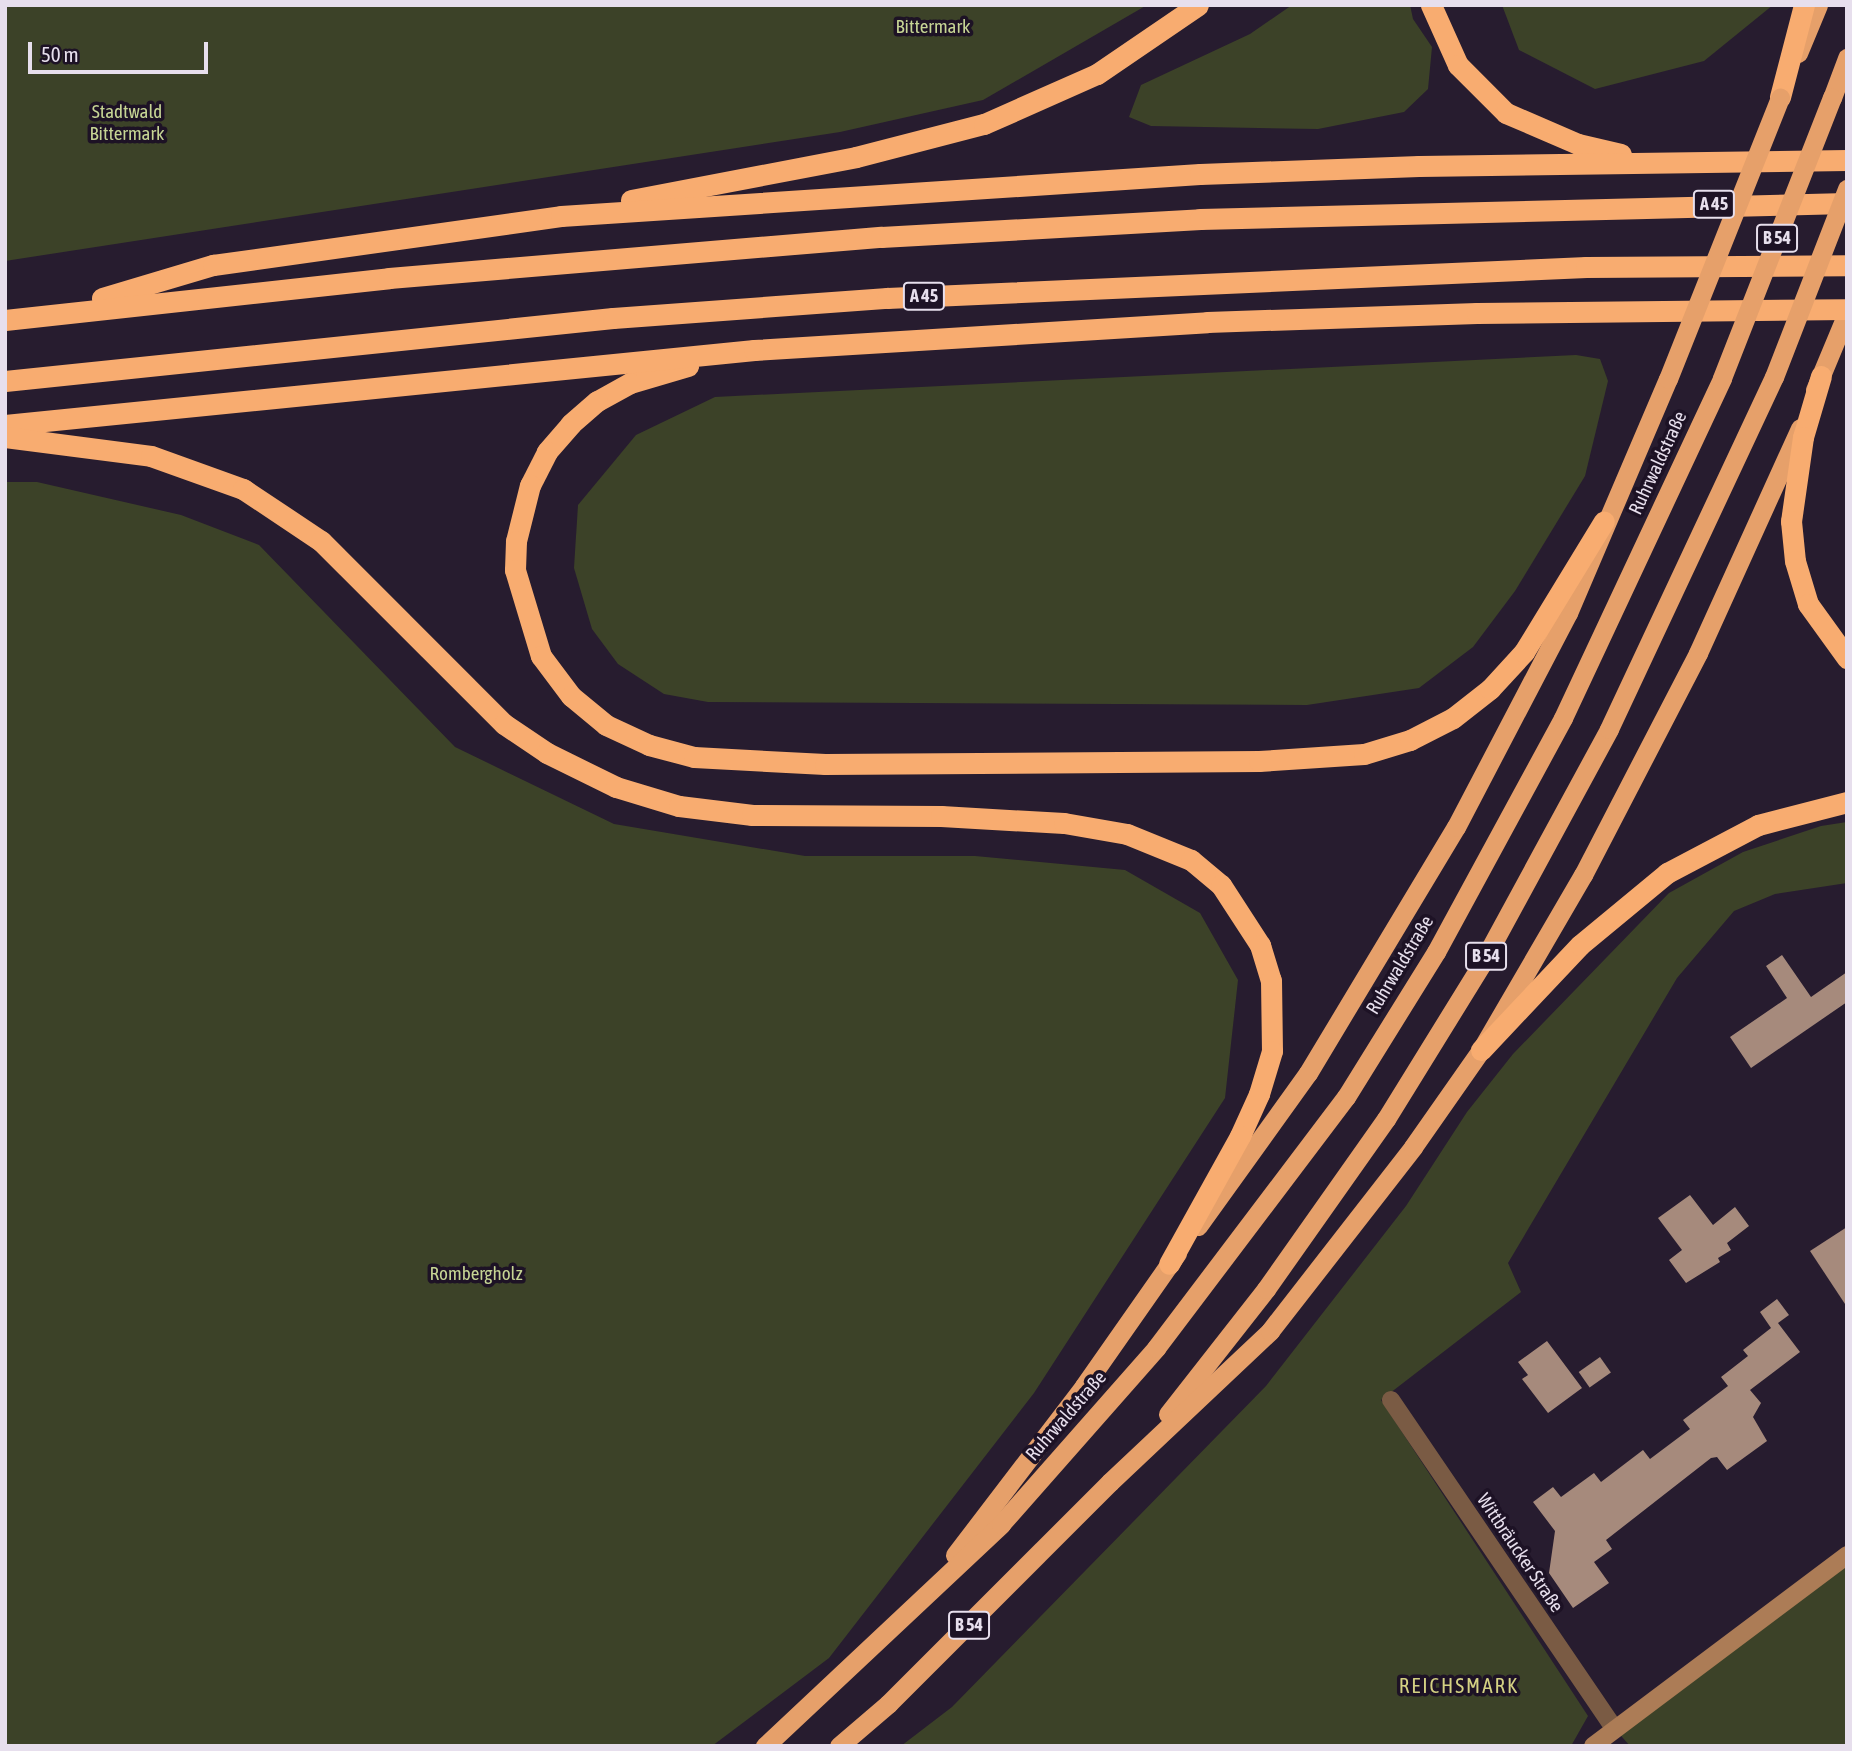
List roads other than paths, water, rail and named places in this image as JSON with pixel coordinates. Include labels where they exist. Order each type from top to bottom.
[{"type":"highway","points":[[47,314],[213,265],[561,216],[856,157],[984,124],[1097,74],[1198,5]]},
{"type":"highway","points":[[1431,5],[1458,65],[1506,113],[1578,144],[1682,162]]},
{"type":"highway","points":[[1780,97],[1804,5]]},
{"type":"highway","points":[[926,1593],[1084,1386],[1169,1264],[1251,1157],[1394,935],[1568,613],[1604,521],[1668,379],[1818,5]]},
{"type":"highway","name":"Ruhrwaldstraße","points":[[765,1746],[1001,1524],[1156,1348],[1346,1097],[1436,952],[1532,777],[1722,378],[1847,58]]},
{"type":"highway","points":[[561,216],[1200,174],[1847,160]]},
{"type":"highway","name":"B 54","points":[[839,1746],[992,1604],[1110,1482],[1266,1289],[1386,1119],[1481,965],[1609,729],[1774,377],[1847,189]]},
{"type":"highway","name":"A 45","points":[[5,320],[577,260],[881,237],[1214,218],[1847,203]]},
{"type":"highway","name":"A 45","points":[[5,381],[571,321],[887,298],[1462,272],[1847,265]]},
{"type":"highway","points":[[5,425],[754,350],[1207,322],[1477,313],[1847,311],[1762,515],[1644,760],[1552,933],[1481,1050],[1398,1167],[1270,1332],[1110,1482]]},
{"type":"highway","points":[[754,350],[630,383],[597,401],[547,452],[530,485],[516,541],[515,570],[524,611],[541,656],[571,696],[606,725],[649,745],[694,757],[825,764],[1259,761],[1364,754],[1410,740],[1453,718],[1490,689],[1524,652],[1604,521]]},
{"type":"highway","points":[[1821,376],[1803,437],[1791,521],[1795,561],[1808,604],[1847,658]]},
{"type":"highway","points":[[5,437],[151,456],[212,475],[261,500],[346,564],[448,672],[504,724],[547,753],[616,788],[679,806],[752,815],[941,816],[1064,823],[1127,834],[1191,860],[1221,884],[1242,912],[1271,980],[1274,1014],[1272,1051],[1259,1094],[1169,1264]]},
{"type":"highway","points":[[1481,1050],[1580,945],[1667,873],[1758,825],[1847,802]]},
{"type":"main road","points":[[1593,1746],[1847,1555]]},
{"type":"street","name":"Wittbräucker Straße","points":[[1391,1400],[1615,1729]]},
{"type":"district","name":"REICHSMARK","points":[[1459,1685]]},
{"type":"park label","name":"Bittermark","points":[[933,27]]},
{"type":"park label","name":"Stadtwald Bittermark","points":[[127,123]]},
{"type":"park label","name":"Rombergholz","points":[[476,1274]]}]
